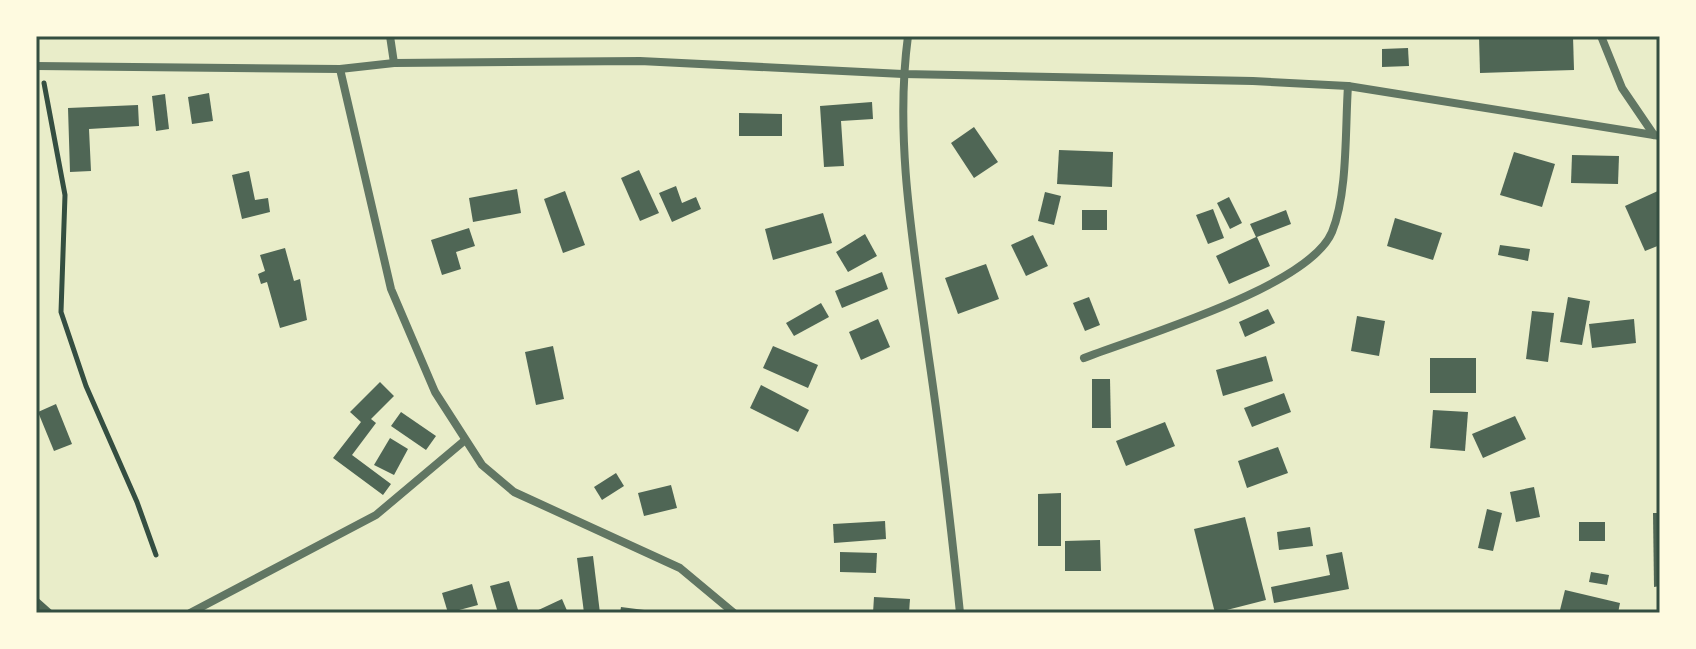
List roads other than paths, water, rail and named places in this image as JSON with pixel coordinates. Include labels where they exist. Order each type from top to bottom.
[{"type":"street","points":[[390,36],[394,63]]},
{"type":"street","points":[[908,36],[903,74],[911,234],[937,414],[960,613]]},
{"type":"street","points":[[1601,36],[1622,88],[1657,136]]},
{"type":"street","points":[[38,66],[340,69],[394,63],[640,61],[903,74],[1348,86],[1657,136]]},
{"type":"street","points":[[340,69],[391,289],[426,372],[464,441],[482,465],[514,492],[680,568],[734,613]]},
{"type":"street","points":[[1084,358],[1255,292],[1302,267],[1321,251],[1337,213],[1348,86]]},
{"type":"street","points":[[190,613],[376,515],[464,441]]}]
